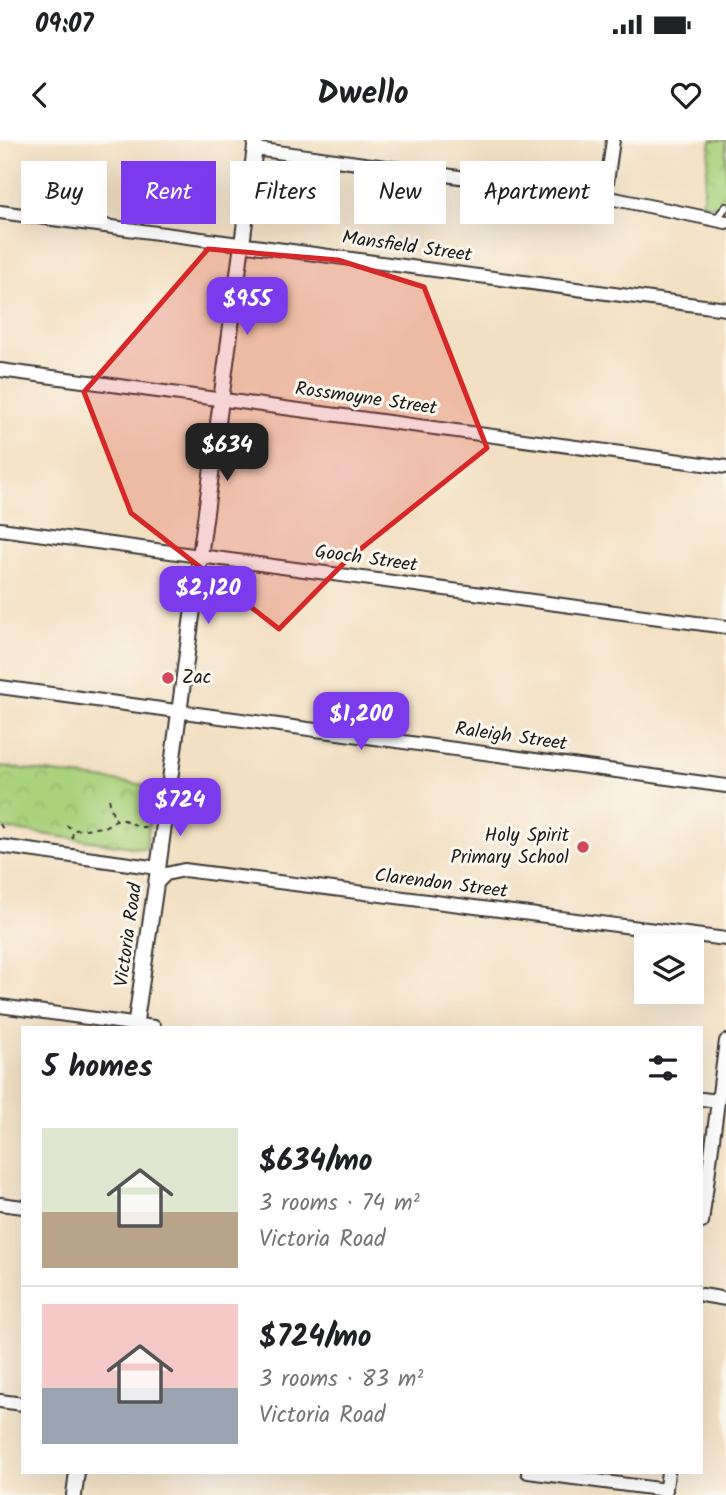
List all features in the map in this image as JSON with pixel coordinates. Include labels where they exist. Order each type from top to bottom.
[{"type":"street","points":[[610,161],[613,140]]},
{"type":"street","points":[[255,145],[460,175]]},
{"type":"street","name":"Victoria Road","points":[[135,1026],[255,145]]},
{"type":"street","points":[[614,199],[720,221]]},
{"type":"street","name":"Mansfield Street","points":[[0,212],[726,309]]},
{"type":"street","name":"Rossmoyne Street","points":[[0,370],[726,467]]},
{"type":"street","name":"Gooch Street","points":[[0,529],[726,627]]},
{"type":"street","name":"Raleigh Street","points":[[0,687],[726,786]]},
{"type":"street","points":[[0,846],[157,876]]},
{"type":"street","name":"Clarendon Street","points":[[157,876],[184,870],[726,939]]},
{"type":"street","points":[[0,1006],[135,1026]]},
{"type":"street","points":[[703,1215],[726,1041]]},
{"type":"street","points":[[703,1099],[718,1101]]},
{"type":"street","points":[[0,1204],[21,1207]]},
{"type":"street","points":[[703,1295],[726,1299]]},
{"type":"street","points":[[0,1401],[21,1404]]},
{"type":"street","points":[[74,1495],[77,1474]]},
{"type":"street","points":[[542,1474],[665,1492],[668,1474]]},
{"type":"lane","points":[[720,221],[726,207]]},
{"type":"path","points":[[109,799],[116,820]]},
{"type":"path","points":[[66,825],[74,830],[104,827],[116,820],[124,820],[146,827]]},
{"type":"path","points":[[0,824],[4,831]]},
{"type":"path","points":[[72,838],[74,830]]},
{"type":"highlighted area","points":[[208,249],[338,260],[424,287],[487,448],[348,559],[279,629],[131,513],[84,392]]},
{"type":"green space","points":[[711,140],[726,140],[726,207],[702,204]]},
{"type":"green space","points":[[0,766],[154,786],[146,849],[0,828]]},
{"type":"place","name":"Zac","points":[[168,678]]},
{"type":"place","name":"Holy Spirit Primary School","points":[[583,847]]}]
